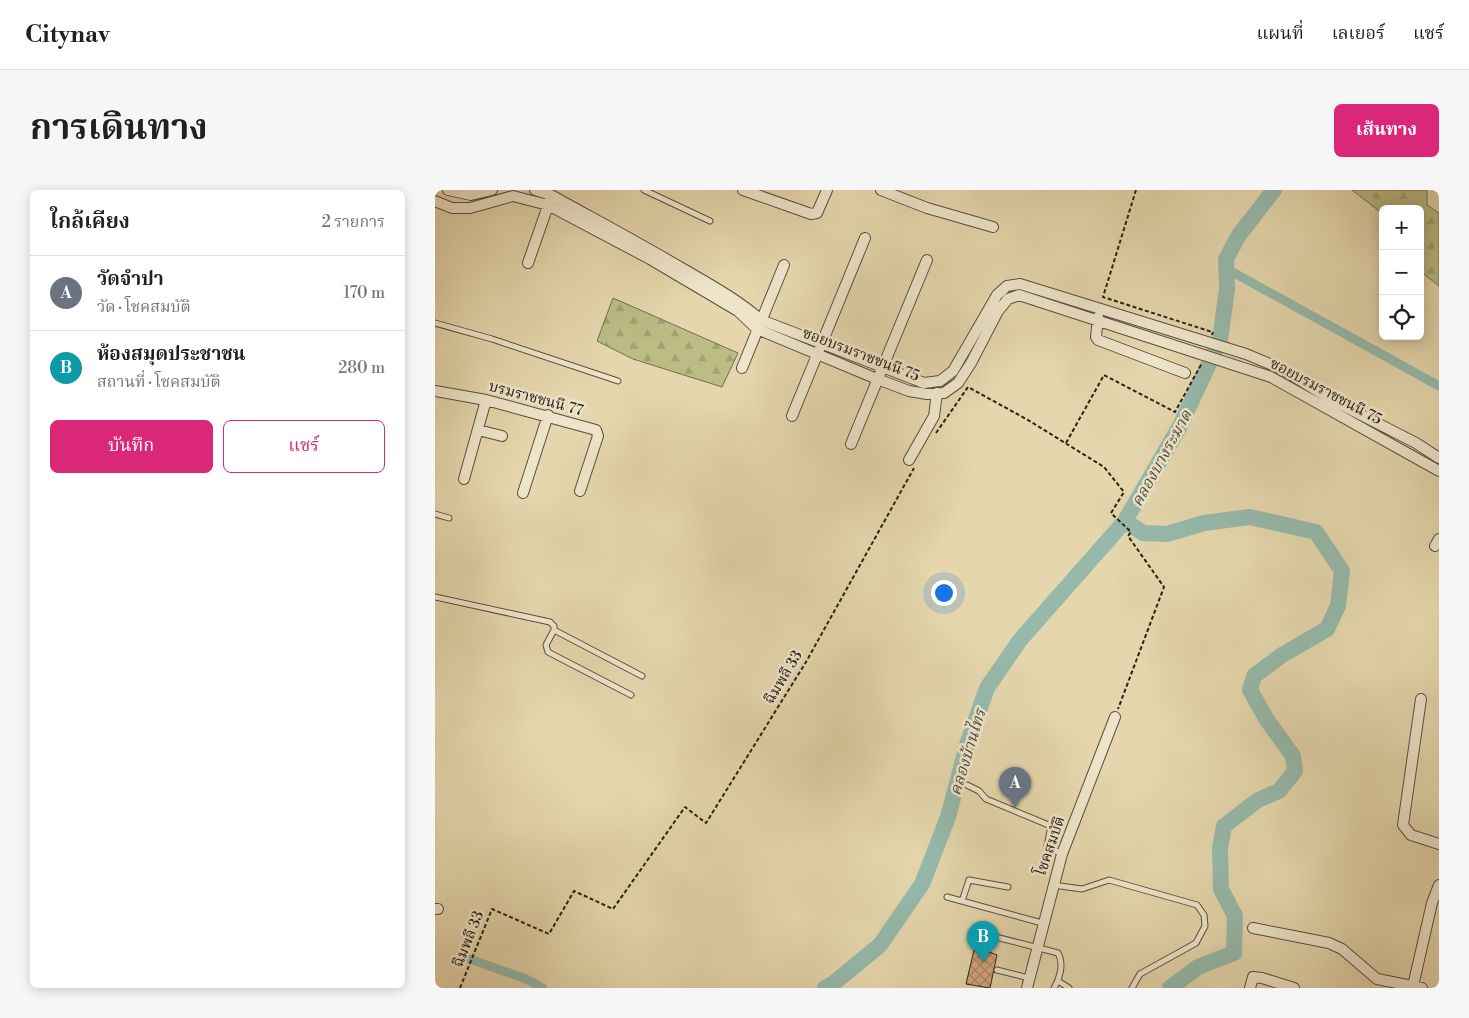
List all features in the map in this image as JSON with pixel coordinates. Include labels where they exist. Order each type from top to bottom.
[{"type":"street","points":[[448,190],[471,195],[492,190]]},
{"type":"street","name":"ซอยบรมราชชนนี 75","points":[[535,190],[759,325],[819,350],[879,380],[909,391],[944,393],[958,383],[971,363],[998,311],[1008,299],[1019,295],[1096,322],[1271,377],[1397,445],[1439,471]]},
{"type":"street","points":[[743,190],[811,214],[817,213],[827,190]]},
{"type":"street","points":[[881,190],[927,208],[993,228]]},
{"type":"street","points":[[470,208],[471,195]]},
{"type":"street","name":"ซอยบรมราชชนนี 75","points":[[435,201],[453,208],[470,208],[513,196],[550,200]]},
{"type":"street","points":[[528,263],[550,200]]},
{"type":"street","points":[[792,416],[865,238]]},
{"type":"street","points":[[851,444],[927,260]]},
{"type":"street","points":[[741,368],[784,265]]},
{"type":"street","name":"ซอยบรมราชชนนี 75","points":[[819,350],[924,383],[940,381],[953,371],[997,295],[1007,286],[1020,284],[1189,338],[1246,354],[1283,370],[1331,399],[1416,443],[1439,458]]},
{"type":"street","points":[[1101,310],[1096,322],[1096,337],[1100,341],[1185,373]]},
{"type":"street","name":"บรมราชชนนี 77","points":[[435,391],[486,400],[547,415],[598,433],[580,491]]},
{"type":"street","points":[[913,462],[933,416],[937,393]]},
{"type":"street","points":[[464,479],[486,400]]},
{"type":"street","points":[[523,493],[547,415]]},
{"type":"street","points":[[478,430],[503,436]]},
{"type":"street","points":[[1421,699],[1403,825],[1411,835],[1439,844]]},
{"type":"street","name":"โชคสมบัติ","points":[[1028,983],[1052,885],[1062,854],[1115,717]]},
{"type":"street","points":[[1253,928],[1329,943],[1343,949],[1377,979],[1417,987],[1432,903],[1439,885]]},
{"type":"street","points":[[1250,988],[1253,977],[1294,988]]},
{"type":"lane","points":[[644,190],[710,220]]},
{"type":"lane","points":[[435,323],[492,339],[618,381]]},
{"type":"lane","points":[[435,514],[449,518]]},
{"type":"lane","points":[[435,597],[546,621],[554,626],[554,630],[642,676]]},
{"type":"lane","points":[[554,630],[546,645],[548,652],[631,695]]},
{"type":"lane","points":[[967,785],[979,791],[985,799],[1051,826],[1048,847],[1062,854]]},
{"type":"lane","points":[[961,901],[969,880],[1008,887]]},
{"type":"lane","points":[[1052,885],[1082,890],[1109,880],[1197,905],[1201,908],[1205,926],[1197,943],[1161,960],[1140,974],[1132,988]]},
{"type":"lane","points":[[947,897],[1042,923]]},
{"type":"lane","points":[[988,935],[1058,953],[1061,965],[1058,981],[1054,988]]},
{"type":"lane","points":[[997,970],[1028,983]]},
{"type":"lane","points":[[1058,981],[1069,988]]},
{"type":"path","points":[[936,433],[968,387],[1028,420],[1104,468],[1124,492],[1111,513],[1131,532],[1128,536],[1164,587],[1115,717]]},
{"type":"path","name":"ฉิมพลี 33","points":[[460,988],[492,909],[549,934],[574,891],[613,909],[685,807],[706,823],[806,662],[913,462]]},
{"type":"green space","points":[[1352,190],[1427,190],[1427,205],[1439,213],[1439,286],[1424,274],[1424,205],[1379,205],[1379,211]]},
{"type":"green space","points":[[613,298],[738,353],[722,387],[633,359],[597,341]]},
{"type":"building","points":[[975,946],[997,955],[990,988],[966,984]]},
{"type":"waterway","name":"คลองบ้านไทร","points":[[825,988],[834,983],[880,945],[922,884],[948,817],[968,742],[987,688],[1020,640],[1125,521],[1180,426],[1220,340],[1227,289],[1226,259],[1239,235],[1274,190]]},
{"type":"waterway","points":[[1227,269],[1439,386]]},
{"type":"waterway","name":"คลองบางระมาด","points":[[1125,521],[1143,533],[1167,534],[1204,523],[1250,517],[1316,532],[1342,571],[1338,606],[1327,629],[1282,655],[1254,676],[1250,690],[1267,720],[1293,756],[1295,771],[1279,791],[1258,800],[1224,826],[1220,848],[1221,889],[1235,916],[1234,953],[1198,967],[1170,988]]},
{"type":"waterway","points":[[467,958],[526,979],[543,988]]},
{"type":"place","name":"วัดจำปา","points":[[1015,808]]},
{"type":"place","name":"ห้องสมุดประชาชน","points":[[983,962]]}]
